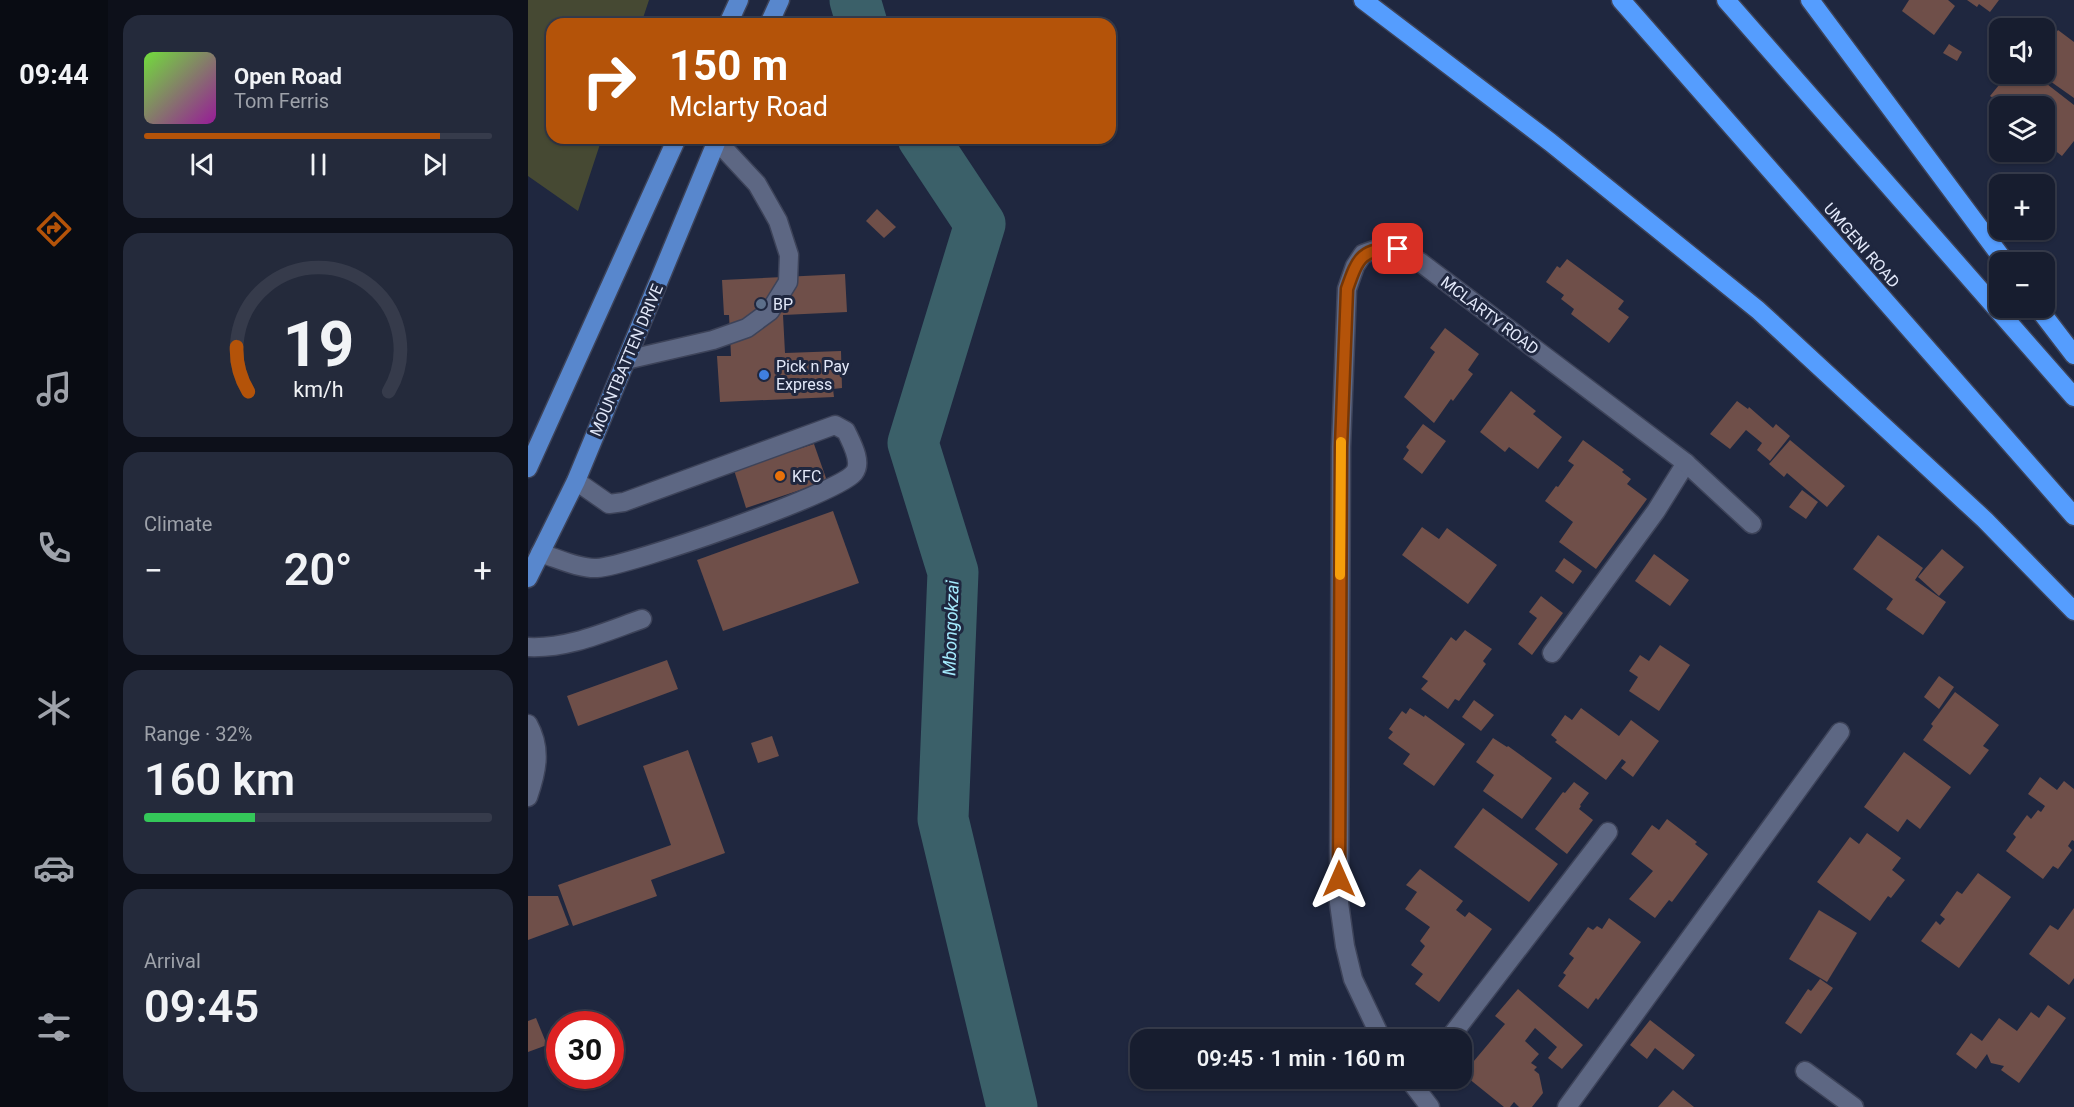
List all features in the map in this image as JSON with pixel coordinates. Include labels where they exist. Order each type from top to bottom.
[{"type":"highway","points":[[1364,0],[1550,142],[1758,310],[1985,520],[2074,611]]},
{"type":"highway","name":"UMGENI ROAD","points":[[1621,0],[2074,516]]},
{"type":"highway","points":[[1726,0],[2074,397]]},
{"type":"highway","points":[[1810,0],[1998,252]]},
{"type":"highway","points":[[2046,318],[2074,355]]},
{"type":"main road","points":[[731,18],[739,0]]},
{"type":"main road","points":[[772,18],[780,0]]},
{"type":"main road","points":[[528,468],[674,144]]},
{"type":"main road","name":"MOUNTBATTEN DRIVE","points":[[528,578],[576,481],[716,144]]},
{"type":"street","points":[[626,360],[713,340],[747,328],[770,311],[788,282],[789,255],[778,221],[757,184],[722,144]]},
{"type":"street","name":"MCLARTY ROAD","points":[[1377,1029],[1353,979],[1345,946],[1339,903],[1341,447],[1347,289],[1354,266],[1363,254],[1380,248],[1398,249],[1420,262],[1686,463],[1752,524]]},
{"type":"street","points":[[540,553],[587,567],[597,568],[619,563],[730,527],[812,496],[843,482],[855,472],[857,462],[846,431],[835,425],[624,502],[609,504],[576,481]]},
{"type":"street","points":[[1552,653],[1656,511],[1686,463]]},
{"type":"street","points":[[528,647],[544,648],[582,641],[642,619]]},
{"type":"street","points":[[528,724],[537,745],[538,759],[528,797]]},
{"type":"street","points":[[1567,1107],[1840,732]]},
{"type":"street","points":[[1456,1029],[1608,831]]},
{"type":"street","points":[[1805,1071],[1854,1107]]},
{"type":"street","points":[[1418,1089],[1430,1107]]},
{"type":"green space","points":[[528,0],[649,0],[643,18],[546,18],[546,144],[600,144],[578,211],[528,176]]},
{"type":"building","points":[[1909,0],[1948,0],[1955,6],[1934,35],[1902,11]]},
{"type":"building","points":[[1967,0],[1999,0],[1990,12],[1979,4],[1977,7]]},
{"type":"building","points":[[2058,30],[2074,42],[2074,98],[2054,84],[2055,34]]},
{"type":"building","points":[[1949,44],[1962,52],[1957,61],[1943,53]]},
{"type":"building","points":[[2000,84],[2047,84],[2074,105],[2074,141],[2062,156],[2055,151],[2055,96],[1990,96]]},
{"type":"building","points":[[877,209],[896,227],[884,238],[866,221]]},
{"type":"building","points":[[1567,259],[1624,301],[1618,309],[1629,317],[1609,343],[1571,314],[1574,309],[1561,299],[1564,295],[1546,282],[1557,266],[1560,268]]},
{"type":"building","points":[[845,274],[847,312],[783,315],[785,353],[841,351],[842,388],[833,389],[834,397],[720,402],[717,356],[731,356],[729,315],[724,315],[722,280]]},
{"type":"building","points":[[1445,328],[1479,354],[1468,370],[1473,374],[1434,423],[1404,397],[1435,352],[1430,348]]},
{"type":"building","points":[[1511,391],[1536,411],[1533,414],[1562,437],[1538,469],[1509,447],[1505,452],[1480,432]]},
{"type":"building","points":[[1737,401],[1748,409],[1749,407],[1773,428],[1776,424],[1790,436],[1770,461],[1757,450],[1762,443],[1746,430],[1730,449],[1710,434]]},
{"type":"building","points":[[1423,424],[1446,441],[1422,474],[1403,459],[1409,450],[1406,447]]},
{"type":"building","points":[[1583,440],[1624,470],[1622,472],[1631,479],[1627,484],[1647,499],[1596,569],[1559,542],[1573,522],[1545,501],[1574,465],[1568,461]]},
{"type":"building","points":[[1790,440],[1845,486],[1827,507],[1787,473],[1784,477],[1769,464]]},
{"type":"building","name":"KFC","points":[[814,444],[827,481],[746,508],[734,470]]},
{"type":"building","points":[[1802,490],[1818,502],[1806,519],[1789,507]]},
{"type":"building","points":[[833,511],[859,583],[723,631],[697,560]]},
{"type":"building","points":[[1422,527],[1439,539],[1447,528],[1497,565],[1468,604],[1402,555]]},
{"type":"building","points":[[1878,535],[1923,568],[1915,580],[1946,602],[1923,635],[1886,609],[1893,599],[1853,569]]},
{"type":"building","points":[[1942,549],[1964,567],[1939,596],[1918,577]]},
{"type":"building","points":[[1654,554],[1689,580],[1670,606],[1635,581]]},
{"type":"building","points":[[1564,558],[1582,571],[1573,584],[1555,571]]},
{"type":"building","points":[[1541,596],[1563,613],[1532,655],[1518,644],[1537,618],[1529,612]]},
{"type":"building","points":[[1465,630],[1492,649],[1483,661],[1486,664],[1459,701],[1455,699],[1448,709],[1421,689],[1428,681],[1422,677],[1451,637],[1456,641]]},
{"type":"building","points":[[1660,645],[1690,665],[1659,711],[1629,691],[1638,677],[1629,671],[1640,655],[1649,661]]},
{"type":"building","points":[[667,660],[678,689],[578,726],[567,696]]},
{"type":"building","points":[[1939,676],[1954,687],[1939,709],[1924,697]]},
{"type":"building","points":[[1955,692],[1999,725],[1983,746],[1989,750],[1970,775],[1923,740],[1933,726],[1931,724]]},
{"type":"building","points":[[1474,700],[1494,715],[1481,731],[1462,717]]},
{"type":"building","points":[[1410,708],[1424,717],[1425,715],[1465,744],[1434,786],[1403,764],[1410,754],[1388,738],[1393,732],[1389,729],[1402,711],[1406,714]]},
{"type":"building","points":[[1581,708],[1619,736],[1631,720],[1659,741],[1633,777],[1621,768],[1626,762],[1622,759],[1606,780],[1555,742],[1557,740],[1551,735],[1565,715],[1572,720]]},
{"type":"building","points":[[772,736],[779,756],[758,763],[751,743]]},
{"type":"building","points":[[1493,738],[1552,778],[1522,819],[1483,791],[1494,775],[1476,762]]},
{"type":"building","points":[[688,750],[725,853],[651,880],[657,896],[573,926],[558,885],[671,845],[643,766]]},
{"type":"building","points":[[1904,752],[1951,787],[1920,829],[1907,819],[1898,832],[1864,807]]},
{"type":"building","points":[[2040,777],[2057,790],[2064,781],[2074,789],[2074,841],[2072,840],[2068,846],[2072,850],[2058,869],[2053,866],[2043,879],[2006,851],[2016,837],[2013,834],[2027,815],[2031,819],[2038,810],[2041,812],[2045,806],[2028,794]]},
{"type":"building","points":[[1574,782],[1589,793],[1579,809],[1593,820],[1567,854],[1535,829],[1563,792],[1565,793]]},
{"type":"building","points":[[1483,808],[1558,864],[1529,902],[1454,847]]},
{"type":"building","points":[[1667,819],[1697,842],[1695,844],[1708,854],[1672,902],[1669,900],[1655,918],[1629,899],[1653,871],[1631,854],[1652,825],[1659,830]]},
{"type":"building","points":[[1867,833],[1901,858],[1892,870],[1905,880],[1891,898],[1888,896],[1870,921],[1817,882],[1850,837],[1859,844]]},
{"type":"building","points":[[1420,869],[1463,901],[1456,910],[1465,917],[1469,912],[1492,929],[1439,1002],[1415,984],[1423,974],[1411,965],[1425,946],[1420,941],[1430,927],[1405,909],[1417,892],[1406,885]]},
{"type":"building","points":[[1978,873],[2011,897],[1959,968],[1921,941],[1936,921],[1940,925],[1945,919],[1940,915],[1957,891],[1962,894]]},
{"type":"building","points":[[528,896],[558,896],[569,925],[528,940]]},
{"type":"building","points":[[2074,908],[2074,978],[2069,985],[2029,954],[2050,925],[2058,930]]},
{"type":"building","points":[[1819,910],[1857,933],[1827,982],[1789,959]]},
{"type":"building","points":[[1609,918],[1641,942],[1598,1000],[1596,998],[1588,1009],[1558,986],[1566,975],[1563,973],[1574,958],[1569,954],[1588,927],[1593,930],[1597,926],[1602,929]]},
{"type":"building","points":[[1820,979],[1833,988],[1801,1034],[1785,1023],[1808,989],[1811,991]]},
{"type":"building","points":[[1518,989],[1583,1045],[1562,1069],[1548,1058],[1557,1047],[1535,1028],[1525,1041],[1539,1054],[1531,1063],[1537,1067],[1534,1070],[1539,1074],[1543,1093],[1532,1107],[1519,1107],[1514,1102],[1510,1107],[1504,1107],[1472,1081],[1472,1063],[1505,1024],[1495,1016]]},
{"type":"building","points":[[2048,1005],[2066,1018],[2019,1083],[2001,1070],[2004,1066],[1991,1063],[1987,1054],[1976,1069],[1956,1054],[1971,1033],[1982,1041],[1999,1018],[2017,1031],[2031,1012],[2039,1018]]},
{"type":"building","points":[[536,1018],[546,1045],[528,1052],[528,1021]]},
{"type":"building","points":[[1650,1020],[1695,1055],[1683,1070],[1655,1048],[1647,1059],[1630,1045]]},
{"type":"building","points":[[1673,1090],[1694,1107],[1658,1107]]},
{"type":"waterway","name":"Mbongokzai","points":[[855,0],[860,18]]},
{"type":"waterway","name":"Mbongokzai","points":[[927,144],[980,224],[913,443],[953,572],[943,819],[1012,1107]]},
{"type":"slow traffic","points":[[1340,575],[1341,442]]},
{"type":"place","name":"BP","points":[[761,304]]},
{"type":"place","name":"Pick n Pay Express","points":[[764,375]]},
{"type":"place","name":"KFC","points":[[780,476]]},
{"type":"route","points":[[1339,879],[1341,447],[1347,289],[1354,266],[1363,254],[1380,248],[1398,249]]}]
